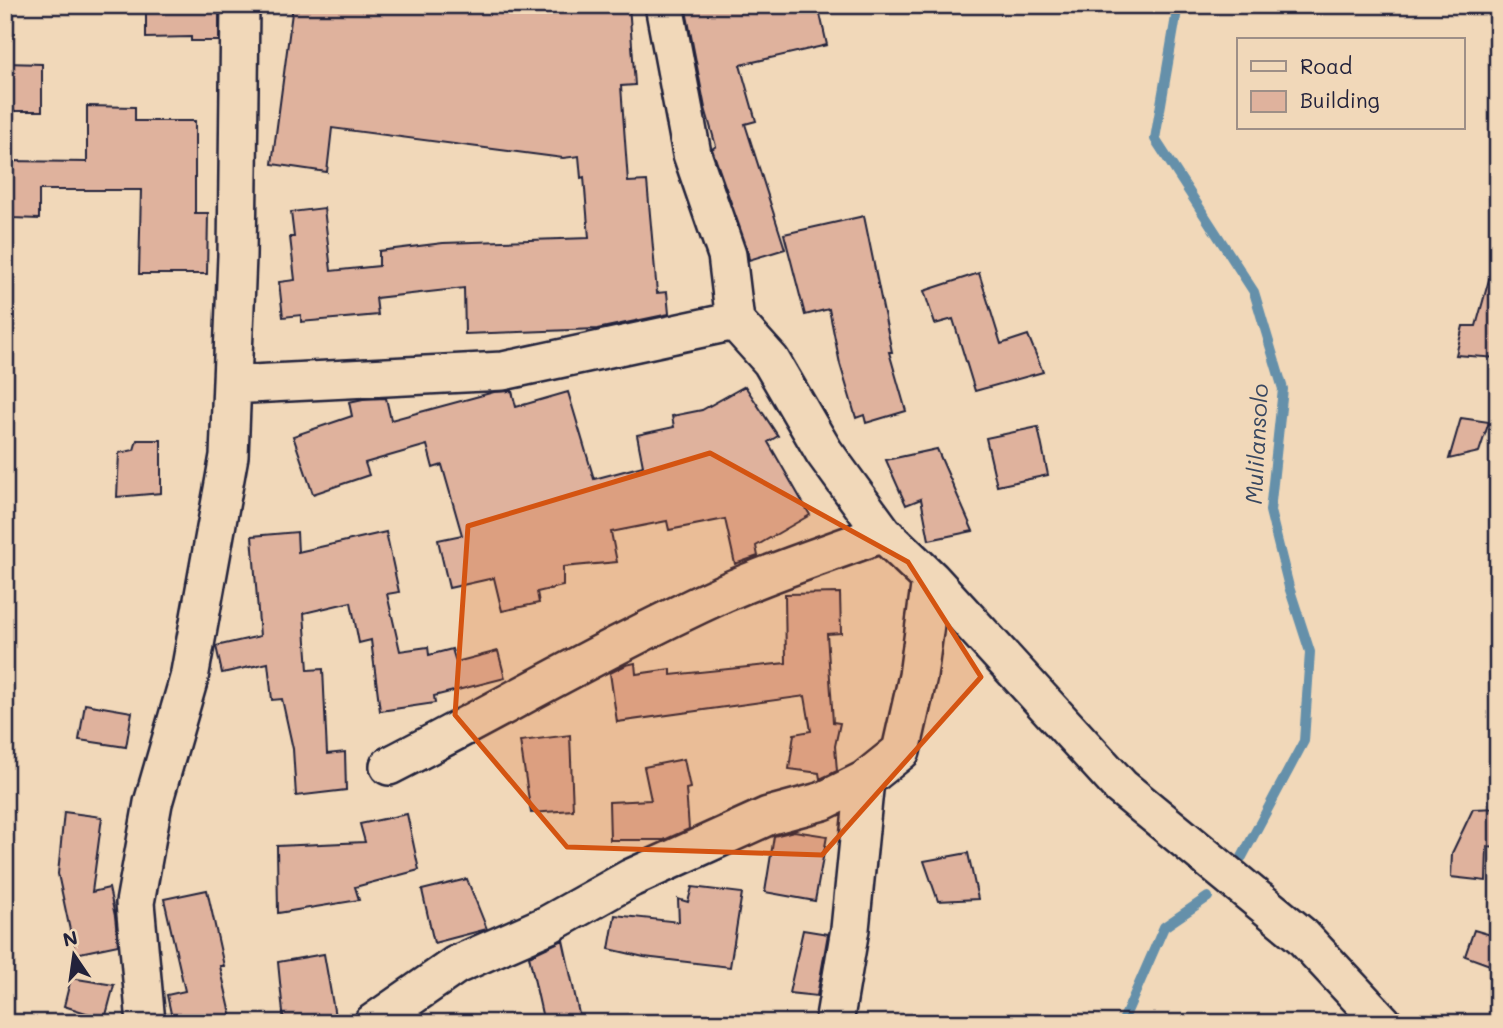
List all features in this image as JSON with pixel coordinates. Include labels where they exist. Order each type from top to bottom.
[{"type":"street","points":[[146,1023],[135,903],[153,803],[190,678],[229,456],[237,257],[240,5]]},
{"type":"street","points":[[664,5],[692,154],[727,255],[734,321],[771,361],[824,452],[883,533],[931,579],[1121,787],[1301,936],[1383,1023]]},
{"type":"street","points":[[232,385],[503,370],[734,321]]},
{"type":"street","points":[[389,766],[510,704],[575,667],[726,592],[883,533]]},
{"type":"street","points":[[373,1023],[456,965],[547,925],[631,878],[768,816],[823,801],[865,780],[901,751],[918,676],[931,579]]},
{"type":"street","points":[[834,1023],[850,929],[865,780]]},
{"type":"highlighted area","points":[[710,453],[908,562],[981,677],[822,855],[567,847],[455,715],[468,526]]},
{"type":"building","points":[[146,5],[219,5],[219,41],[191,41],[191,37],[146,38]]},
{"type":"building","points":[[293,5],[629,5],[635,85],[621,86],[628,182],[647,181],[657,293],[667,292],[669,314],[597,329],[465,334],[464,288],[376,298],[378,315],[301,322],[301,315],[283,317],[279,282],[295,280],[290,237],[294,237],[291,212],[324,208],[331,271],[379,266],[379,251],[443,243],[589,238],[584,177],[581,178],[579,156],[563,158],[332,128],[327,172],[272,164]]},
{"type":"building","points":[[685,5],[818,5],[827,45],[740,65],[756,121],[745,124],[785,249],[749,260],[712,149],[716,146],[705,108]]},
{"type":"building","points":[[5,63],[42,64],[42,111],[5,111]]},
{"type":"building","points":[[87,106],[135,107],[135,121],[195,121],[195,213],[208,213],[207,274],[139,274],[141,190],[39,190],[39,219],[12,218],[12,201],[5,201],[5,161],[87,162]]},
{"type":"building","points":[[864,216],[892,352],[889,352],[906,411],[866,423],[864,415],[856,418],[840,364],[829,309],[805,315],[784,234]]},
{"type":"building","points":[[979,273],[1001,344],[1028,335],[1043,372],[975,391],[953,319],[935,324],[924,291]]},
{"type":"building","points":[[1490,276],[1498,277],[1498,358],[1456,355],[1463,326],[1476,326]]},
{"type":"building","points":[[745,386],[778,436],[768,442],[810,515],[756,546],[758,556],[735,564],[725,519],[669,530],[667,521],[611,532],[617,562],[563,567],[563,586],[537,592],[539,603],[502,611],[494,578],[449,588],[438,540],[462,535],[442,465],[433,468],[427,445],[365,463],[369,475],[313,494],[293,436],[352,416],[349,402],[363,399],[386,398],[391,420],[494,392],[512,391],[516,407],[568,392],[594,479],[643,466],[637,435],[674,427],[672,416],[702,410]]},
{"type":"building","points":[[1461,418],[1489,422],[1479,452],[1449,459]]},
{"type":"building","points":[[1038,427],[1048,475],[997,486],[986,438]]},
{"type":"building","points":[[137,440],[161,440],[161,493],[117,497],[119,453],[134,450]]},
{"type":"building","points":[[937,449],[973,531],[929,540],[921,499],[906,505],[886,460]]},
{"type":"building","points":[[297,532],[298,552],[386,532],[399,592],[387,594],[400,651],[428,647],[429,655],[452,649],[456,662],[498,651],[505,678],[434,696],[435,703],[380,711],[371,640],[359,643],[351,602],[304,613],[308,670],[323,669],[327,754],[345,752],[346,790],[296,796],[293,749],[282,699],[272,700],[268,663],[222,673],[216,646],[260,636],[252,536]]},
{"type":"building","points":[[840,593],[841,633],[827,634],[833,722],[840,723],[835,746],[837,771],[820,779],[819,773],[789,769],[794,734],[811,731],[805,696],[617,722],[610,673],[635,663],[636,674],[671,669],[671,675],[786,663],[785,594]]},
{"type":"building","points":[[85,704],[132,712],[126,747],[79,740]]},
{"type":"building","points":[[570,735],[573,810],[531,813],[520,741]]},
{"type":"building","points":[[684,759],[690,788],[686,789],[689,829],[664,840],[610,840],[609,802],[651,800],[644,767]]},
{"type":"building","points":[[1498,808],[1498,848],[1487,847],[1486,881],[1451,877],[1452,853],[1473,809]]},
{"type":"building","points":[[64,812],[102,817],[92,892],[109,888],[118,945],[75,954],[58,874]]},
{"type":"building","points":[[407,814],[419,870],[355,887],[359,900],[278,913],[277,846],[365,842],[360,824]]},
{"type":"building","points":[[794,831],[827,836],[815,901],[765,892],[774,836]]},
{"type":"building","points":[[968,853],[978,899],[938,901],[924,861]]},
{"type":"building","points":[[467,879],[487,929],[434,943],[422,890]]},
{"type":"building","points":[[692,887],[742,893],[730,967],[644,957],[609,949],[615,915],[679,922],[678,899],[688,902]]},
{"type":"building","points":[[207,890],[224,966],[220,966],[233,1023],[173,1023],[167,995],[185,991],[164,899]]},
{"type":"building","points":[[803,930],[828,934],[817,996],[789,993]]},
{"type":"building","points":[[1474,930],[1498,937],[1498,968],[1465,956]]},
{"type":"building","points":[[563,940],[581,1023],[544,1023],[529,956]]},
{"type":"building","points":[[324,954],[335,1016],[301,1023],[284,1023],[278,962]]},
{"type":"building","points":[[71,978],[114,985],[105,1019],[64,1006]]},
{"type":"waterway","name":"Mulilansolo","points":[[1178,5],[1155,139],[1254,292],[1283,389],[1270,511],[1289,587],[1310,652],[1304,741],[1242,857]]},
{"type":"waterway","name":"Mulilansolo","points":[[1122,1023],[1164,927],[1208,897]]}]
